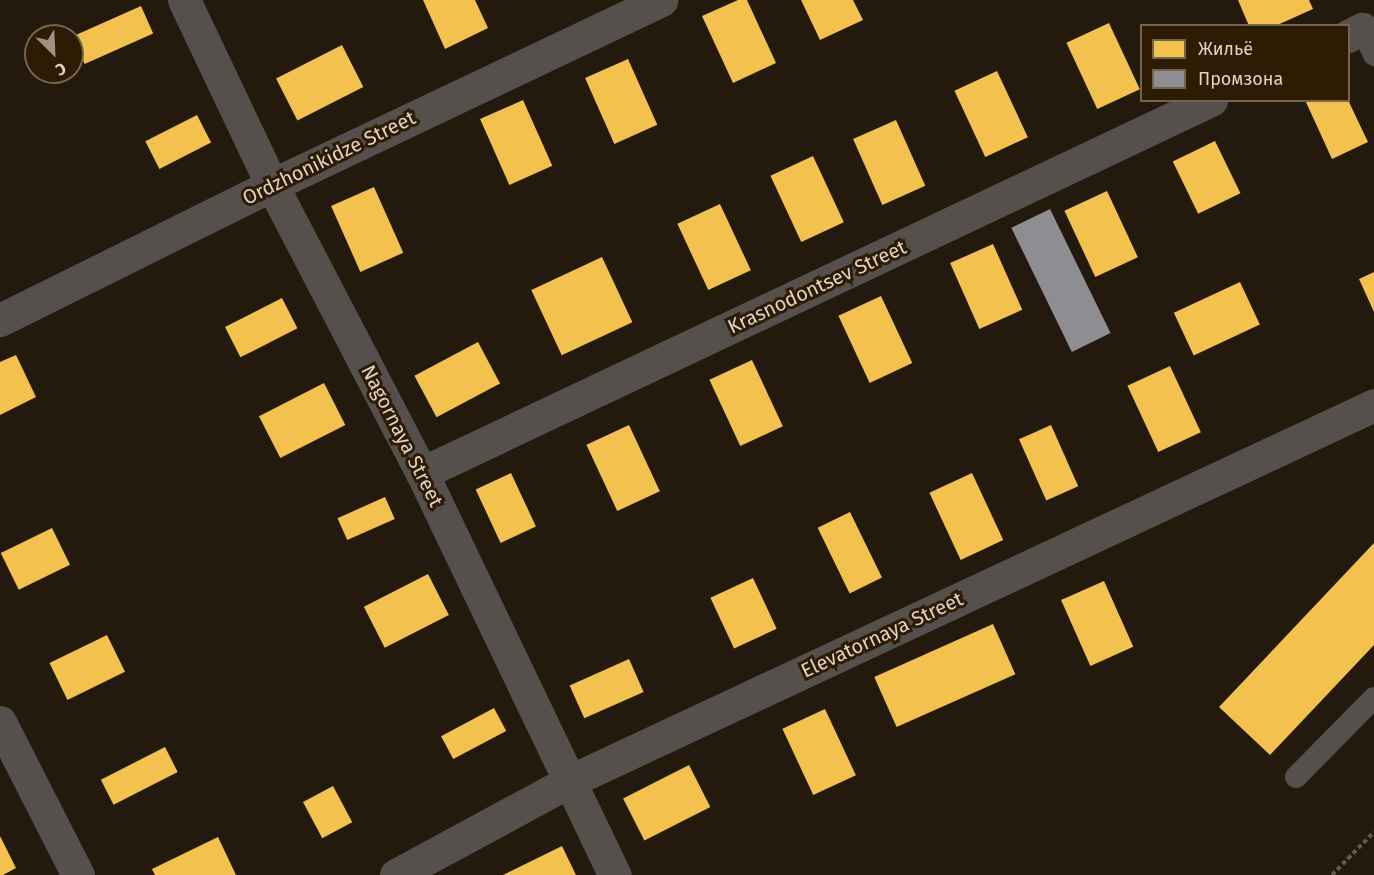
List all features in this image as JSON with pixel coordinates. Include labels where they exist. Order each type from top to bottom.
[{"type":"street","name":"Nagornaya Street","points":[[184,0],[272,185],[422,473],[615,875]]},
{"type":"street","name":"Ordzhonikidze Street","points":[[0,320],[272,185],[661,0]]},
{"type":"street","name":"Krasnodontsev Street","points":[[422,473],[1207,102]]},
{"type":"street","name":"Elevatornaya Street","points":[[396,875],[570,781],[1374,405]]},
{"type":"street","points":[[0,722],[78,875]]},
{"type":"lane","points":[[1296,777],[1374,698]]},
{"type":"path","points":[[1332,875],[1374,832]]},
{"type":"building: Жильё","points":[[423,0],[475,0],[488,28],[445,49]]},
{"type":"building: Жильё","points":[[738,0],[747,0],[776,63],[733,83],[702,16]]},
{"type":"building: Жильё","points":[[801,0],[853,0],[863,20],[820,40]]},
{"type":"building: Жильё","points":[[1238,0],[1309,0],[1313,9],[1279,24],[1248,24]]},
{"type":"building: Жильё","points":[[141,6],[153,33],[85,64],[84,31]]},
{"type":"building: Жильё","points":[[1109,23],[1140,89],[1097,109],[1066,43]]},
{"type":"building: Жильё","points":[[342,45],[363,87],[297,120],[276,79]]},
{"type":"building: Жильё","points":[[628,59],[657,125],[614,144],[585,78]]},
{"type":"building: Жильё","points":[[997,71],[1028,137],[985,157],[954,91]]},
{"type":"building: Жильё","points":[[523,100],[552,166],[509,185],[480,119]]},
{"type":"building: Жильё","points":[[1306,102],[1349,102],[1368,142],[1332,159]]},
{"type":"building: Жильё","points":[[197,115],[211,143],[159,169],[145,141]]},
{"type":"building: Жильё","points":[[896,120],[925,186],[882,205],[853,139]]},
{"type":"building: Жильё","points":[[1215,141],[1240,193],[1198,214],[1173,162]]},
{"type":"building: Жильё","points":[[813,156],[844,222],[801,242],[770,176]]},
{"type":"building: Жильё","points":[[374,187],[403,253],[360,272],[331,206]]},
{"type":"building: Жильё","points":[[1107,191],[1138,257],[1095,277],[1064,211]]},
{"type":"building: Жильё","points":[[720,204],[751,270],[708,290],[677,224]]},
{"type":"building: Жильё","points":[[993,244],[1022,310],[979,329],[950,263]]},
{"type":"building: Жильё","points":[[602,257],[632,322],[562,355],[531,290]]},
{"type":"building: Жильё","points":[[1374,272],[1374,312],[1359,279]]},
{"type":"building: Жильё","points":[[1240,282],[1260,325],[1194,355],[1174,313]]},
{"type":"building: Жильё","points":[[881,296],[912,363],[870,383],[838,316]]},
{"type":"building: Жильё","points":[[282,298],[297,328],[240,357],[225,327]]},
{"type":"building: Жильё","points":[[478,342],[500,383],[436,417],[414,376]]},
{"type":"building: Жильё","points":[[16,355],[36,397],[0,415],[0,362]]},
{"type":"building: Жильё","points":[[752,360],[783,426],[740,446],[709,380]]},
{"type":"building: Жильё","points":[[1170,366],[1201,432],[1158,452],[1127,386]]},
{"type":"building: Жильё","points":[[324,383],[345,425],[280,458],[259,416]]},
{"type":"building: Жильё","points":[[629,425],[660,491],[617,511],[586,445]]},
{"type":"building: Жильё","points":[[1051,425],[1078,486],[1046,500],[1019,439]]},
{"type":"building: Жильё","points":[[511,473],[536,526],[501,543],[476,489]]},
{"type":"building: Жильё","points":[[972,473],[1003,540],[961,560],[929,493]]},
{"type":"building: Жильё","points":[[385,497],[395,519],[347,540],[337,518]]},
{"type":"building: Жильё","points":[[850,512],[882,578],[850,593],[818,528]]},
{"type":"building: Жильё","points":[[52,528],[70,565],[19,590],[1,553]]},
{"type":"building: Жильё","points":[[1374,543],[1374,645],[1270,755],[1219,707]]},
{"type":"building: Жильё","points":[[428,574],[449,615],[385,648],[364,607]]},
{"type":"building: Жильё","points":[[753,578],[777,629],[734,649],[710,598]]},
{"type":"building: Жильё","points":[[1104,581],[1133,647],[1090,666],[1061,600]]},
{"type":"building: Жильё","points":[[993,624],[1015,674],[897,727],[874,677]]},
{"type":"building: Жильё","points":[[107,635],[125,672],[67,700],[49,663]]},
{"type":"building: Жильё","points":[[629,659],[644,692],[584,718],[570,685]]},
{"type":"building: Жильё","points":[[494,708],[506,731],[453,759],[441,736]]},
{"type":"building: Жильё","points":[[825,709],[856,775],[813,795],[782,729]]},
{"type":"building: Жильё","points":[[165,747],[178,772],[114,805],[101,780]]},
{"type":"building: Жильё","points":[[689,765],[710,807],[644,840],[623,799]]},
{"type":"building: Жильё","points":[[333,786],[352,822],[322,838],[303,802]]},
{"type":"building: Жильё","points":[[0,836],[16,868],[3,875],[0,875]]},
{"type":"building: Жильё","points":[[218,837],[236,875],[155,875],[152,869]]},
{"type":"building: Жильё","points":[[562,846],[576,875],[503,875]]},
{"type":"building: Промзона","points":[[1050,209],[1110,333],[1072,352],[1011,228]]}]
